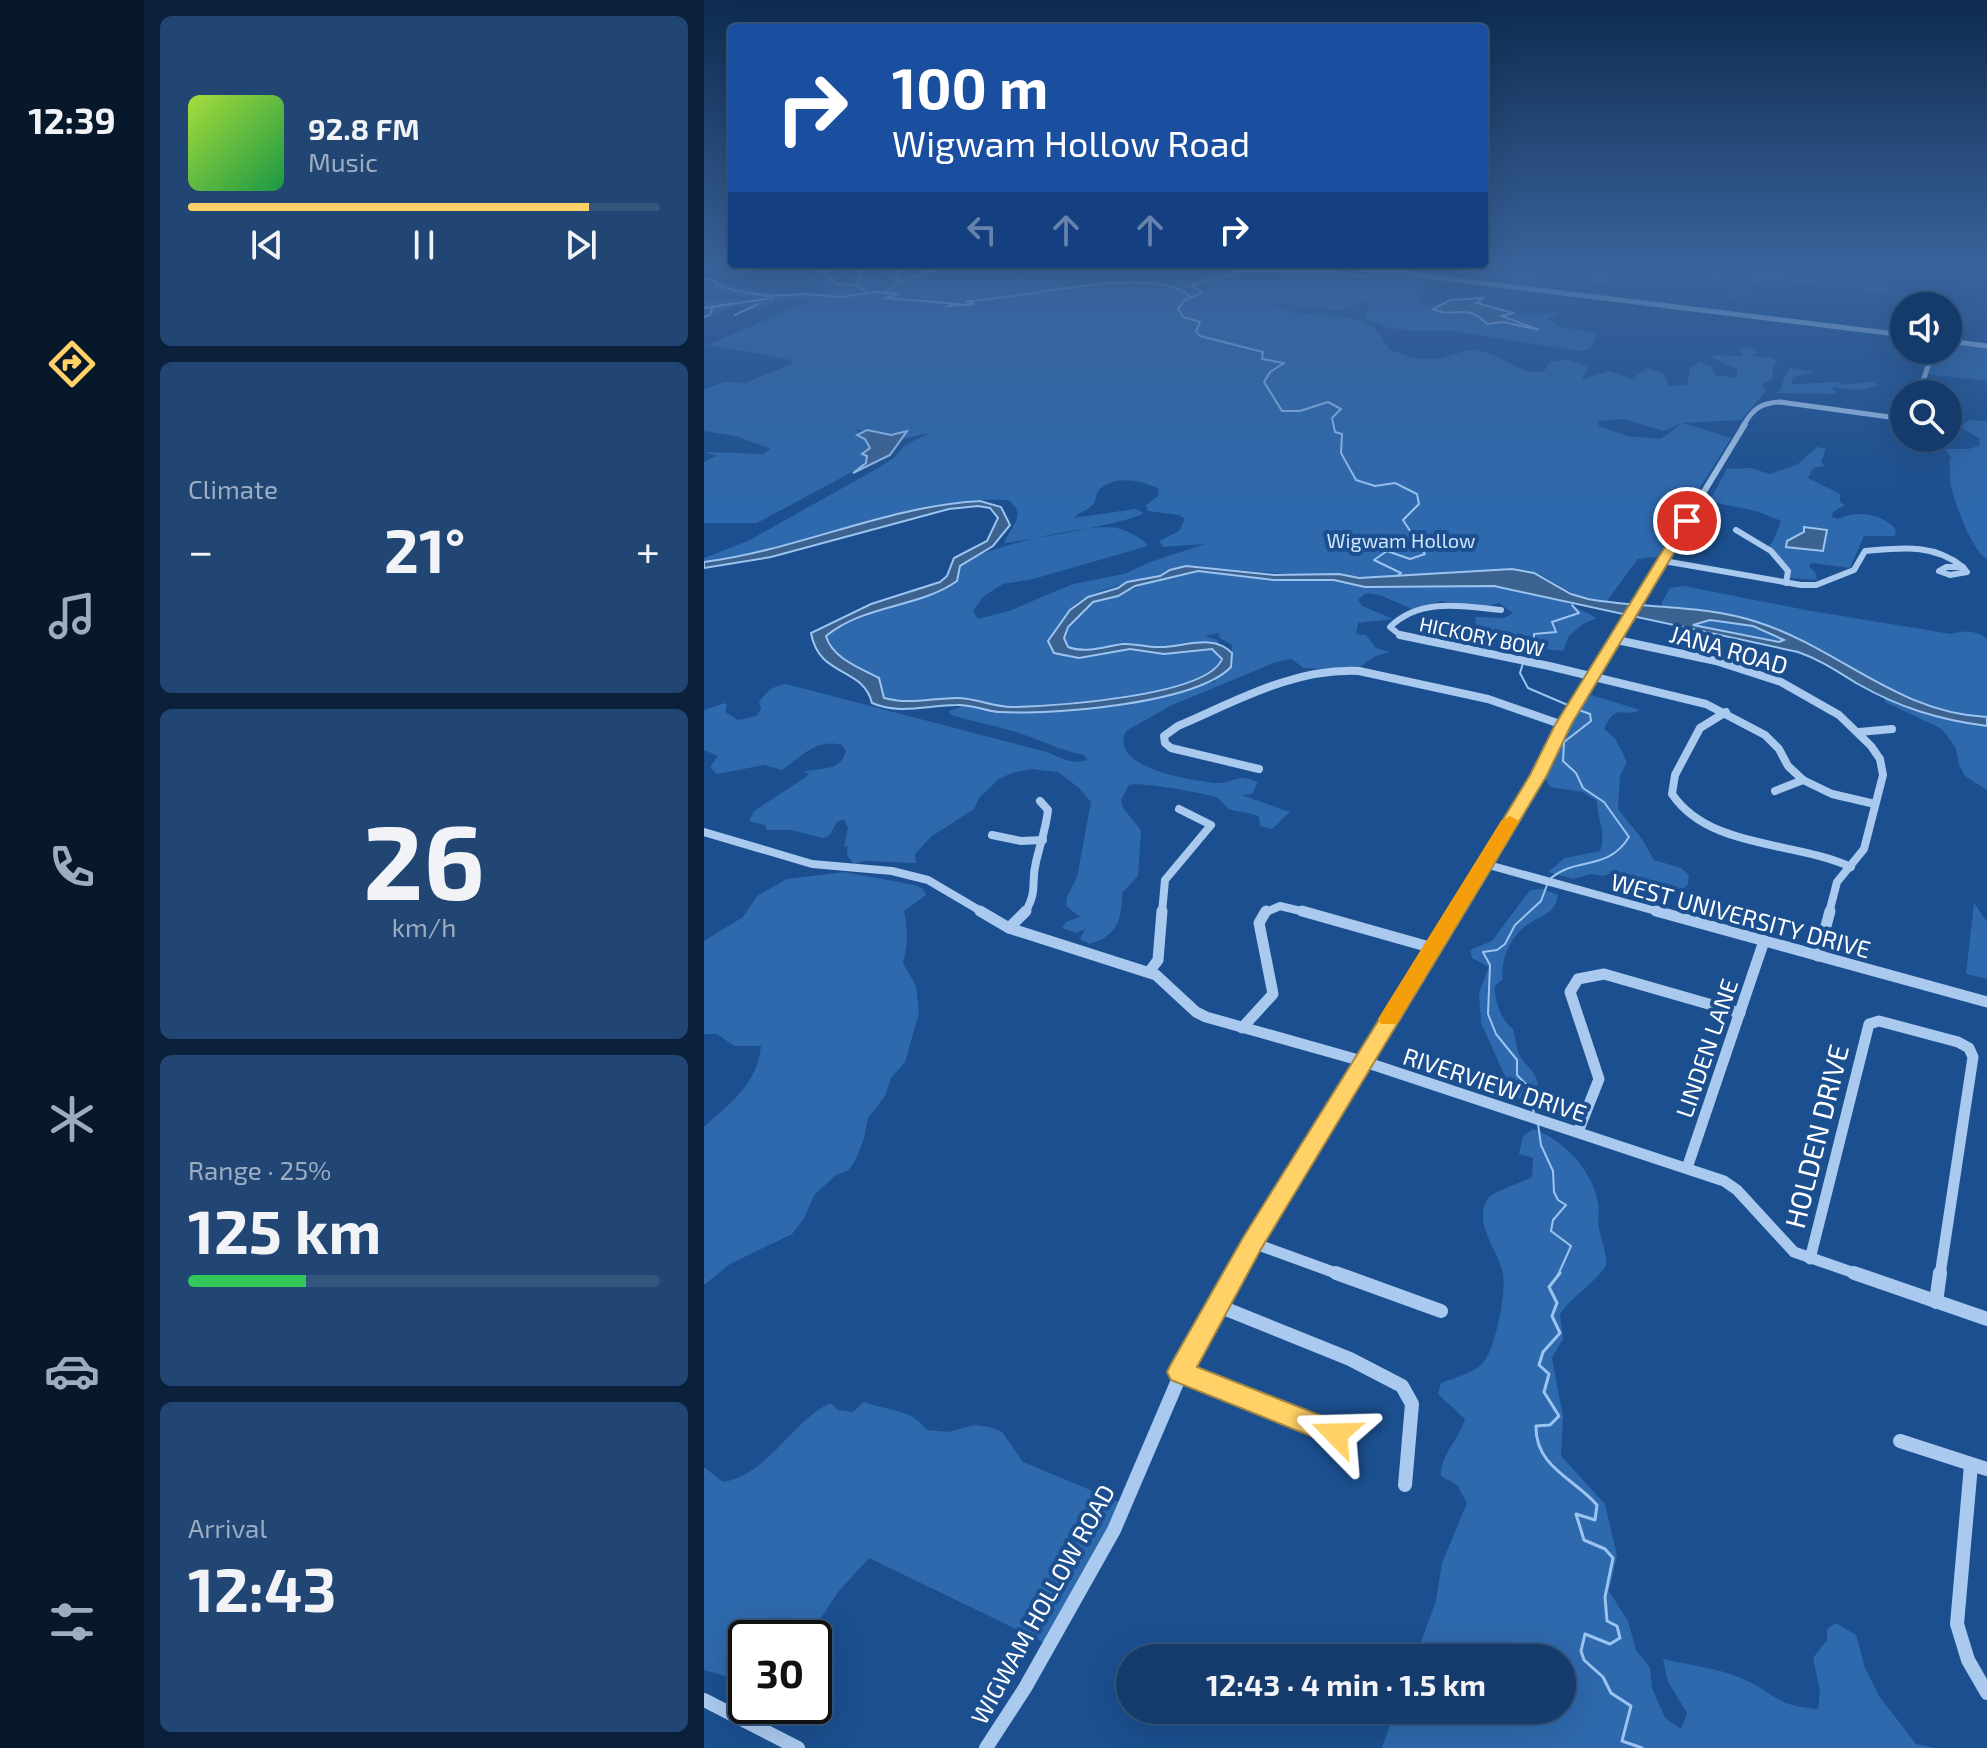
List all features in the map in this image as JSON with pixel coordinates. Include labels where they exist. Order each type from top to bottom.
[{"type":"street","name":"WIGWAM HOLLOW ROAD","points":[[986,1748],[1025,1688],[1114,1530],[1180,1372],[1216,1305],[1362,1061],[1485,864],[1538,775],[1563,725],[1749,417],[1760,405],[1785,402],[1890,417]]},
{"type":"street","points":[[1736,530],[1771,551],[1788,571],[1786,583]]},
{"type":"street","points":[[1664,561],[1786,583],[1816,585],[1852,572],[1865,551],[1934,550],[1949,554],[1963,567]]},
{"type":"street","name":"HICKORY BOW","points":[[1501,610],[1441,604],[1399,618],[1390,627],[1400,635],[1593,678]]},
{"type":"street","name":"JANA ROAD","points":[[1617,640],[1715,661],[1762,675],[1814,699],[1859,732],[1882,765],[1864,849],[1835,888],[1818,956]]},
{"type":"street","points":[[1259,769],[1171,748],[1165,743],[1164,736],[1178,726],[1291,677],[1327,670],[1359,671],[1488,699],[1563,725]]},
{"type":"street","points":[[1593,678],[1696,701],[1726,712],[1765,735],[1779,749],[1788,766],[1803,780],[1832,794],[1875,804]]},
{"type":"street","points":[[1726,712],[1703,724],[1675,775],[1672,794],[1680,808],[1713,828],[1808,851],[1851,867]]},
{"type":"street","points":[[1859,732],[1892,729]]},
{"type":"street","points":[[1775,791],[1803,780]]},
{"type":"street","points":[[1009,928],[1020,919],[1033,900],[1036,859],[1048,810],[1040,801]]},
{"type":"street","points":[[1149,972],[1158,960],[1165,880],[1211,825],[1179,809]]},
{"type":"street","name":"RIVERVIEW DRIVE","points":[[704,832],[812,864],[892,871],[920,877],[1009,928],[1149,972],[1165,982],[1196,1012],[1362,1061],[1687,1168],[1731,1185],[1788,1249],[1987,1319]]},
{"type":"street","points":[[992,835],[1021,841],[1043,840]]},
{"type":"street","name":"WEST UNIVERSITY DRIVE","points":[[1485,864],[1987,1002]]},
{"type":"street","points":[[1242,1028],[1273,994],[1259,920],[1266,911],[1281,905],[1433,948]]},
{"type":"street","name":"LINDEN LANE","points":[[1687,1168],[1764,941]]},
{"type":"street","points":[[1578,1132],[1599,1079],[1570,992],[1578,979],[1594,973],[1604,974],[1740,1013]]},
{"type":"street","name":"HOLDEN DRIVE","points":[[1810,1259],[1869,1024],[1879,1021],[1958,1042],[1972,1054],[1936,1302]]},
{"type":"street","points":[[1253,1243],[1441,1311]]},
{"type":"street","points":[[1216,1305],[1350,1359],[1402,1386],[1412,1404],[1405,1485]]},
{"type":"street","points":[[1180,1372],[1336,1434]]},
{"type":"street","points":[[1900,1441],[1987,1469]]},
{"type":"street","points":[[1971,1465],[1957,1624],[1968,1660],[1987,1693]]},
{"type":"street","points":[[704,1700],[798,1748]]},
{"type":"green space","name":"Wigwam Hollow","points":[[711,346],[1387,346],[1402,354],[1430,359],[1483,351],[1535,372],[1544,371],[1551,361],[1570,360],[1587,366],[1584,379],[1610,371],[1631,379],[1648,368],[1664,374],[1669,386],[1687,385],[1690,368],[1700,362],[1711,366],[1715,375],[1737,378],[1737,369],[1710,357],[1743,356],[1739,351],[1746,346],[1758,352],[1751,356],[1778,361],[1773,367],[1772,378],[1762,385],[1766,391],[1741,420],[1683,423],[1731,438],[1657,557],[1638,559],[1606,602],[1579,597],[1541,575],[1512,569],[1441,575],[1510,584],[1507,588],[1555,597],[1597,618],[1583,624],[1569,636],[1563,651],[1518,646],[1472,631],[1476,625],[1475,617],[1504,618],[1513,613],[1499,603],[1484,607],[1441,601],[1412,609],[1380,595],[1366,593],[1358,600],[1362,606],[1393,619],[1358,623],[1356,634],[1366,635],[1376,648],[1390,652],[1375,656],[1355,671],[1304,668],[1291,659],[1276,662],[1172,705],[1126,731],[1124,744],[1129,754],[1140,763],[1205,782],[1222,783],[1242,778],[1258,782],[1252,794],[1242,795],[1290,812],[1272,829],[1260,826],[1259,817],[1229,809],[1215,797],[1157,786],[1129,785],[1121,800],[1123,808],[1141,830],[1138,876],[1122,893],[1119,919],[1112,932],[1089,944],[1080,939],[1085,929],[1076,933],[1062,928],[1066,922],[1080,917],[1066,906],[1077,877],[1091,802],[1058,772],[1031,769],[999,779],[979,798],[974,809],[932,836],[915,854],[916,863],[865,861],[854,864],[847,855],[848,846],[844,847],[848,828],[844,819],[837,822],[829,836],[823,838],[791,830],[767,830],[765,825],[749,821],[754,811],[809,773],[803,772],[839,763],[846,751],[842,745],[817,746],[782,770],[764,765],[717,774],[710,767],[718,756],[704,750],[704,710],[725,703],[725,712],[738,720],[757,716],[761,708],[759,702],[765,695],[786,684],[1047,752],[1067,760],[1087,760],[1084,755],[951,715],[949,711],[965,705],[998,712],[1036,713],[1129,705],[1214,682],[1232,653],[1232,645],[1218,637],[1220,633],[1205,636],[1218,640],[1219,644],[1199,642],[1160,647],[1127,643],[1085,651],[1068,647],[1064,638],[1068,627],[1093,602],[1177,574],[1206,571],[1274,580],[1287,574],[1186,566],[1096,593],[1069,611],[1054,653],[1079,658],[1130,649],[1164,654],[1205,648],[1216,650],[1221,663],[1207,674],[1184,684],[1123,698],[1030,707],[1003,707],[964,698],[911,701],[884,698],[879,678],[840,656],[825,636],[851,621],[933,594],[968,560],[980,554],[1037,538],[1004,543],[1016,520],[1014,505],[1008,500],[978,500],[889,517],[772,551],[704,562],[704,558],[748,541],[878,468],[894,458],[905,445],[930,433],[902,439],[907,431],[888,435],[853,429],[859,432],[857,436],[864,438],[870,448],[862,454],[867,456],[865,465],[757,523],[704,523],[704,462],[716,456],[704,452],[763,454],[771,449],[736,436],[704,431],[704,389],[725,382],[745,383],[792,364],[791,360]],"holes":[[[1624,419],[1664,431],[1682,423],[1661,439],[1627,436],[1599,426],[1598,421]],[[1136,481],[1159,489],[1158,496],[1146,505],[1148,511],[1179,515],[1185,519],[1179,531],[1159,541],[1163,547],[1205,544],[1124,574],[1073,584],[1009,611],[978,619],[973,611],[984,596],[1003,584],[1033,579],[1148,546],[1134,535],[1117,528],[1086,529],[1144,513],[1135,509],[1074,518],[1095,502],[1098,491],[1104,486],[1111,482]]]},
{"type":"green space","points":[[1545,346],[1592,346],[1590,349],[1578,351]]},
{"type":"green space","points":[[1962,346],[1987,346],[1987,381],[1926,374],[1929,364],[1962,364]]},
{"type":"green space","points":[[1790,368],[1814,372],[1793,377],[1791,383],[1794,384],[1839,382],[1879,385],[1859,390],[1830,387],[1836,392],[1833,394],[1776,393],[1781,390]]},
{"type":"green space","points":[[1969,420],[1987,421],[1987,559],[1970,537],[1950,483],[1951,457],[1947,452],[1962,452],[1962,449],[1979,446],[1980,439],[1962,425]]},
{"type":"green space","points":[[1817,447],[1826,449],[1821,462],[1825,466],[1813,468],[1808,478],[1840,494],[1840,502],[1845,505],[1833,512],[1832,517],[1838,519],[1861,514],[1877,517],[1891,524],[1896,530],[1895,536],[1864,536],[1850,568],[1811,563],[1809,567],[1815,572],[1817,580],[1788,578],[1789,574],[1767,548],[1781,521],[1756,511],[1712,502],[1711,498],[1727,469],[1751,468],[1770,474],[1798,464]]},
{"type":"green space","points":[[1684,586],[1951,634],[1965,631],[1979,634],[1987,639],[1987,717],[1960,714],[1913,700],[1809,643],[1774,628],[1719,615],[1662,609],[1662,602],[1670,588]]},
{"type":"green space","points":[[1711,620],[1753,626],[1784,640],[1779,642],[1693,625]]},
{"type":"green space","points":[[1591,695],[1640,710],[1616,713],[1604,729],[1615,738],[1627,762],[1620,776],[1618,809],[1654,860],[1681,868],[1689,875],[1688,884],[1682,890],[1668,892],[1633,876],[1614,872],[1573,879],[1548,872],[1565,858],[1600,851],[1602,845],[1597,801],[1583,792],[1550,787],[1545,778],[1565,730],[1576,719],[1583,701]]},
{"type":"green space","points":[[1884,696],[1930,716],[1987,726],[1987,790],[1965,776],[1956,748],[1942,729],[1885,702]]},
{"type":"green space","points":[[844,872],[915,885],[923,889],[926,895],[904,911],[907,937],[903,963],[916,986],[919,1013],[905,1062],[891,1078],[885,1096],[868,1118],[855,1161],[848,1171],[836,1175],[815,1194],[803,1220],[792,1234],[730,1264],[704,1285],[704,1127],[741,1092],[754,1072],[761,1046],[734,1046],[717,1034],[704,1034],[704,941],[743,917],[757,896],[787,879]]},
{"type":"green space","points":[[1543,889],[1558,895],[1554,906],[1516,935],[1505,956],[1503,979],[1495,986],[1500,1010],[1513,1029],[1520,1056],[1537,1081],[1536,1092],[1543,1101],[1538,1113],[1513,1094],[1481,1023],[1479,992],[1489,967],[1472,958],[1470,950],[1492,941],[1530,890]]},
{"type":"green space","points":[[1974,903],[1987,922],[1987,979],[1966,974]]},
{"type":"green space","points":[[1533,1129],[1565,1148],[1590,1179],[1598,1203],[1598,1226],[1606,1266],[1560,1314],[1563,1339],[1552,1358],[1563,1417],[1561,1456],[1605,1504],[1617,1556],[1609,1591],[1628,1621],[1636,1650],[1650,1668],[1652,1688],[1665,1718],[1681,1729],[1687,1713],[1668,1682],[1663,1659],[1734,1675],[1784,1702],[1818,1709],[1820,1691],[1813,1658],[1827,1640],[1827,1629],[1836,1623],[1856,1635],[1865,1668],[1879,1696],[1916,1744],[1935,1748],[1382,1748],[1390,1724],[1576,1724],[1576,1644],[1420,1644],[1436,1601],[1442,1563],[1467,1503],[1457,1485],[1441,1476],[1443,1461],[1465,1419],[1438,1394],[1441,1383],[1481,1364],[1493,1342],[1502,1301],[1503,1277],[1484,1225],[1484,1207],[1491,1196],[1532,1177],[1533,1158],[1519,1154],[1523,1136]]},
{"type":"green space","points":[[864,1402],[906,1414],[927,1430],[948,1432],[974,1425],[990,1427],[1002,1432],[1023,1462],[1124,1504],[1049,1645],[869,1558],[838,1592],[820,1620],[728,1620],[728,1677],[704,1670],[704,1467],[723,1482],[739,1477],[766,1459],[802,1423],[830,1403],[838,1410],[853,1412]]},
{"type":"shaded area","points":[[867,430],[891,435],[907,431],[890,455],[853,473],[866,463],[867,456],[862,454],[870,448],[865,439],[857,435]]},
{"type":"shaded area","points":[[980,501],[1001,507],[1010,525],[993,546],[960,566],[957,581],[926,596],[858,618],[826,636],[840,656],[879,678],[884,698],[911,701],[964,698],[1005,707],[1032,706],[1126,697],[1188,682],[1210,672],[1222,659],[1212,649],[1164,654],[1130,649],[1079,658],[1054,653],[1048,641],[1070,610],[1088,597],[1127,582],[1160,576],[1186,566],[1274,575],[1339,574],[1359,578],[1512,569],[1534,573],[1571,594],[1588,599],[1695,609],[1757,622],[1787,633],[1896,692],[1925,704],[1955,713],[1987,717],[1987,726],[1905,706],[1798,652],[1494,586],[1365,587],[1334,580],[1274,580],[1198,571],[1135,586],[1118,596],[1093,602],[1068,627],[1064,638],[1068,647],[1082,650],[1123,644],[1156,647],[1198,642],[1216,644],[1232,653],[1231,667],[1213,680],[1156,698],[1087,709],[1023,712],[962,705],[882,707],[872,703],[860,683],[823,658],[811,633],[871,604],[940,582],[947,576],[954,558],[987,541],[998,518],[990,508],[949,509],[771,557],[704,568],[704,562],[774,548],[876,519]],"holes":[[[1710,620],[1753,626],[1784,640],[1779,642],[1693,625]]]},
{"type":"shaded area","points":[[1804,527],[1827,530],[1823,551],[1786,547],[1787,541],[1804,532]]},
{"type":"waterway","points":[[1238,346],[1263,352],[1262,359],[1284,363],[1270,372],[1264,382],[1282,411],[1300,411],[1328,402],[1341,409],[1332,418],[1335,432],[1342,434],[1341,453],[1356,480],[1375,486],[1395,483],[1417,494],[1419,504],[1403,520],[1425,554],[1410,559],[1387,551],[1374,560],[1401,573],[1397,576]]},
{"type":"waterway","points":[[1527,657],[1534,648],[1534,634],[1556,632],[1552,622],[1579,613],[1572,605]]},
{"type":"waterway","points":[[1523,663],[1520,673],[1528,688],[1570,706]]},
{"type":"waterway","points":[[1551,878],[1571,867],[1602,860],[1620,848],[1629,837],[1604,802],[1583,788],[1576,773],[1563,761],[1564,742],[1591,721],[1590,714],[1579,710]]},
{"type":"waterway","points":[[1534,1112],[1527,1097],[1528,1086],[1517,1075],[1517,1060],[1496,1034],[1488,1014],[1490,965],[1483,952],[1497,950],[1505,944],[1515,925],[1541,901],[1547,885]]},
{"type":"waterway","points":[[1538,1124],[1541,1145],[1553,1171],[1554,1192],[1558,1200],[1566,1205],[1553,1220],[1551,1231],[1571,1246],[1558,1275]]},
{"type":"waterway","points":[[1560,1273],[1549,1287],[1557,1303],[1552,1316],[1560,1333],[1543,1352],[1539,1365],[1549,1374],[1544,1392],[1559,1416],[1550,1425],[1536,1426],[1537,1440],[1549,1462],[1597,1505],[1595,1520],[1576,1514],[1584,1540],[1605,1549],[1613,1558],[1605,1597],[1607,1621],[1617,1626],[1620,1638],[1610,1644],[1585,1634],[1581,1651],[1584,1660],[1603,1677],[1611,1693],[1631,1706],[1622,1741],[1642,1748]]},
{"type":"slow traffic","points":[[1389,1019],[1510,821]]},
{"type":"route","points":[[1336,1434],[1180,1372],[1253,1243],[1485,864],[1538,775],[1563,725],[1687,521]]}]
